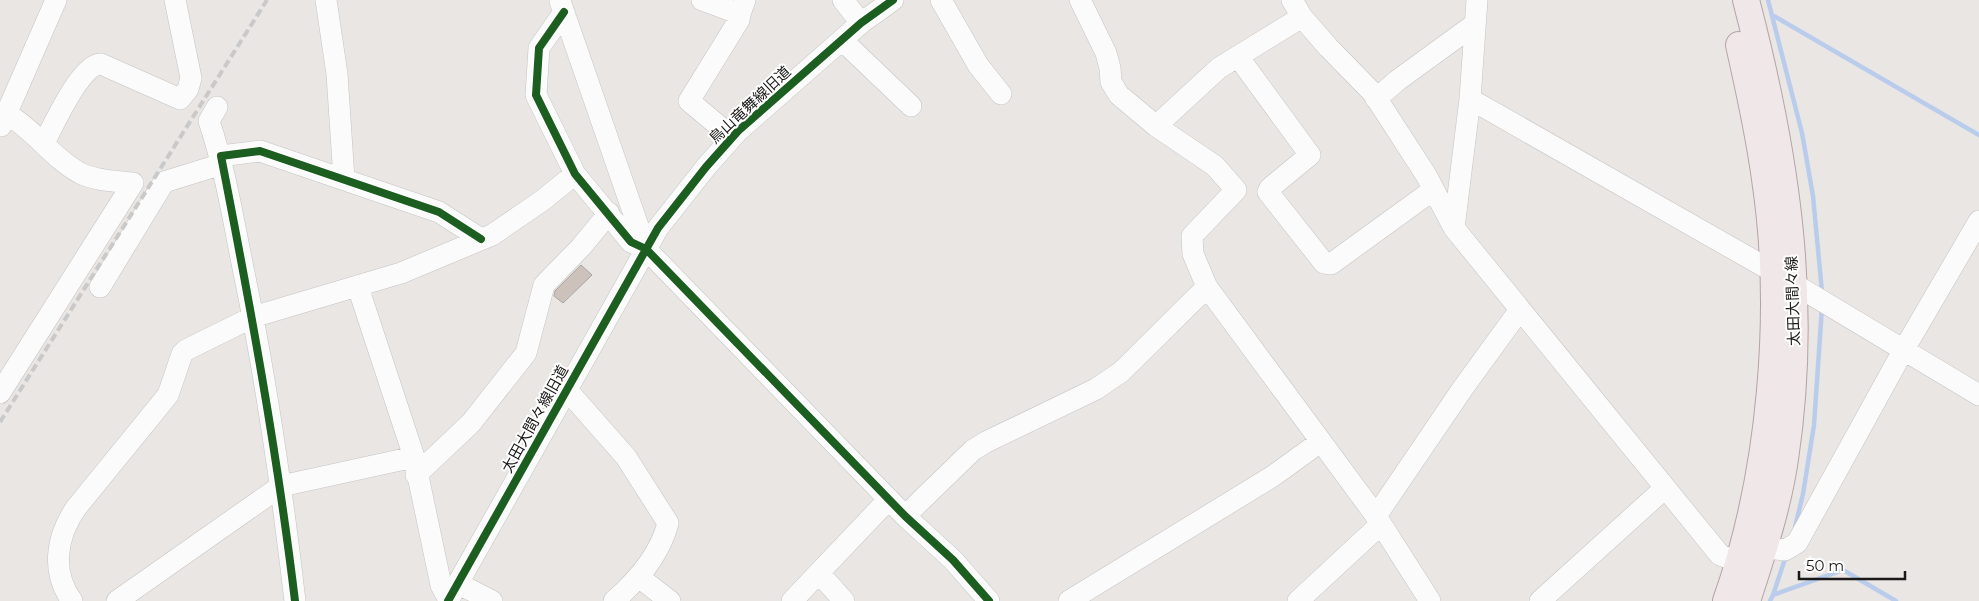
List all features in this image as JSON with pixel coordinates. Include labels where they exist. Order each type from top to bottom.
[{"type":"main road","name":"太田大間々線","points":[[1726,601],[1739,562],[1762,458],[1774,354],[1772,271],[1766,180],[1754,112],[1727,0]]},
{"type":"main road","name":"太田大間々線","points":[[1746,0],[1772,105],[1790,224],[1795,285],[1796,343],[1785,460],[1764,548],[1747,601]]},
{"type":"street","points":[[4,379],[133,183],[100,180],[81,174],[58,158],[16,119],[2,119],[56,0]]},
{"type":"street","points":[[44,143],[68,98],[90,68],[96,63],[180,99],[188,89],[191,78],[175,0]]},
{"type":"street","points":[[326,0],[337,74],[344,179]]},
{"type":"street","points":[[702,0],[742,7],[739,20],[689,101],[732,138]]},
{"type":"street","points":[[843,0],[861,23]]},
{"type":"street","name":"鳥山竜舞線旧道","points":[[646,249],[658,228],[732,138],[861,23],[893,0]]},
{"type":"street","points":[[941,0],[978,65],[1001,94]]},
{"type":"street","points":[[1080,0],[1109,60],[1111,82],[1119,95],[1156,126],[1215,166],[1236,190],[1192,236],[1193,254],[1207,287],[1378,520],[1430,601]]},
{"type":"street","points":[[1454,228],[1470,99],[1477,0]]},
{"type":"street","points":[[562,6],[539,48],[536,95],[575,174],[630,242],[646,249],[888,500],[953,560],[989,601]]},
{"type":"street","points":[[562,6],[646,249]]},
{"type":"street","points":[[1156,126],[1219,68],[1239,58],[1297,8],[1376,98],[1401,134],[1454,228],[1519,311],[1720,555],[1739,562]]},
{"type":"street","points":[[1376,98],[1475,24]]},
{"type":"street","points":[[842,40],[911,106]]},
{"type":"street","points":[[1239,58],[1310,154],[1270,188],[1268,192],[1324,263],[1331,264],[1433,190]]},
{"type":"street","points":[[1470,99],[1772,271],[1979,395]]},
{"type":"street","points":[[217,107],[209,120],[222,160],[253,318],[281,486],[295,601]]},
{"type":"street","points":[[100,287],[164,182],[222,160],[260,151],[439,212],[481,239]]},
{"type":"street","points":[[72,601],[61,584],[57,563],[66,526],[71,515],[168,395],[182,354],[186,350],[253,318],[401,273],[492,235],[543,200],[575,174]]},
{"type":"street","points":[[117,601],[281,486],[415,466],[471,423],[526,353],[544,285],[581,247],[608,213]]},
{"type":"street","points":[[1764,548],[1785,550],[1797,543],[1903,351],[1979,221]]},
{"type":"street","name":"太田大間々線旧道","points":[[452,595],[646,249]]},
{"type":"street","points":[[358,287],[415,466],[441,585],[452,595],[492,601]]},
{"type":"street","points":[[904,516],[973,450],[1096,389],[1122,372],[1207,287]]},
{"type":"street","points":[[1298,601],[1378,520],[1463,388],[1519,311]]},
{"type":"street","points":[[567,390],[626,457],[668,523],[665,534],[640,578],[614,601]]},
{"type":"street","points":[[1069,601],[1273,476],[1320,442]]},
{"type":"street","points":[[1540,601],[1665,488]]},
{"type":"street","points":[[792,601],[888,500]]},
{"type":"street","points":[[819,573],[844,601]]},
{"type":"street","points":[[640,578],[670,601]]},
{"type":"building","points":[[581,265],[592,275],[563,303],[554,296],[555,291]]},
{"type":"waterway","points":[[1768,0],[1802,133],[1813,196],[1822,292]]},
{"type":"waterway","points":[[1774,16],[1979,135]]},
{"type":"waterway","points":[[1795,527],[1803,494],[1814,425],[1822,307]]},
{"type":"waterway","points":[[1773,595],[1786,556]]},
{"type":"waterway","points":[[1770,601],[1773,595],[1843,570],[1896,601]]},
{"type":"railway","points":[[0,422],[267,0]]},
{"type":"cycle path","points":[[448,601],[658,228],[706,167],[738,131],[861,23],[893,0]]},
{"type":"cycle path","points":[[564,12],[539,48],[536,95],[575,174],[631,242],[646,249],[905,516],[953,560],[989,601]]},
{"type":"cycle path","points":[[295,601],[280,489],[262,378],[221,156],[260,151],[439,212],[481,239]]}]
